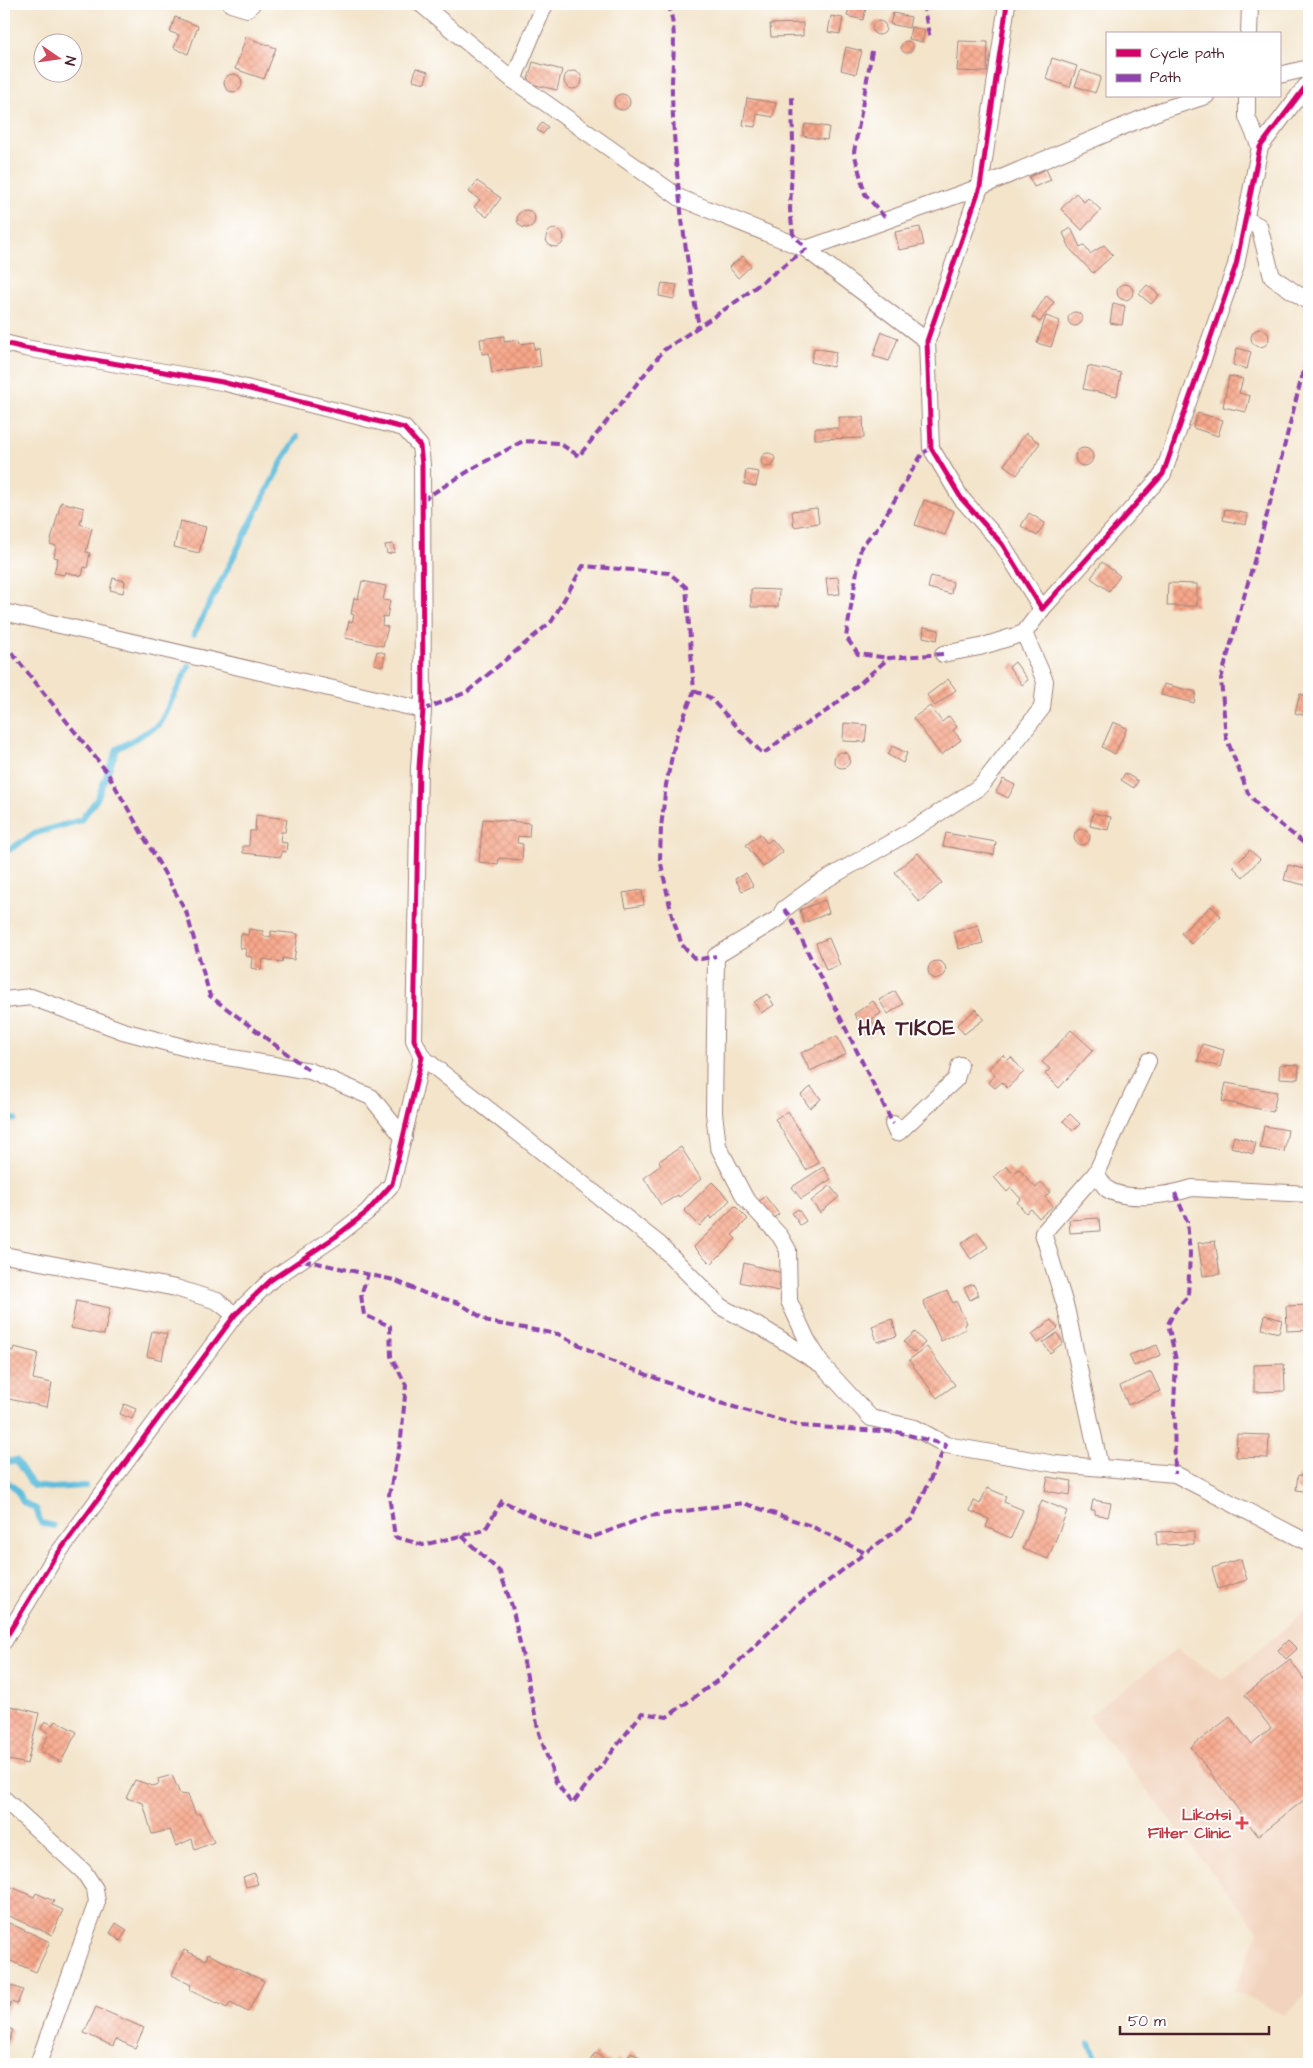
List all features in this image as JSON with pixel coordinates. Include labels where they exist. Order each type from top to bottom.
[{"type":"street","points":[[231,4],[247,9],[252,4]]},
{"type":"street","points":[[421,4],[514,80],[680,198],[806,249],[927,342]]},
{"type":"street","points":[[514,80],[545,4]]},
{"type":"street","points":[[1006,4],[980,188],[927,342],[931,448],[961,498],[1002,544],[1042,609]]},
{"type":"street","points":[[1249,32],[1250,4]]},
{"type":"street","points":[[1280,75],[1309,68]]},
{"type":"street","points":[[942,654],[980,647],[1024,633],[1042,609],[1163,474],[1236,265],[1260,147],[1309,82]]},
{"type":"street","points":[[806,249],[980,188],[1162,110],[1200,98]]},
{"type":"street","points":[[1247,98],[1247,117],[1260,147]]},
{"type":"street","points":[[1245,219],[1259,226],[1272,277],[1309,302]]},
{"type":"street","points":[[4,343],[222,382],[404,428],[420,446],[422,465],[423,710],[419,768],[414,1040],[422,1057],[659,1244],[721,1307],[822,1365]]},
{"type":"street","points":[[4,612],[423,710]]},
{"type":"street","points":[[1024,633],[1045,681],[1042,708],[981,786],[909,832],[818,884],[784,909],[779,918],[716,956],[714,1113],[718,1146],[744,1198],[780,1236],[788,1250],[790,1301],[806,1340],[822,1365],[872,1418],[915,1428],[946,1445],[1055,1464],[1175,1474],[1309,1543]]},
{"type":"street","points":[[4,1000],[32,997],[123,1031],[209,1054],[310,1071],[371,1097],[404,1138]]},
{"type":"street","points":[[4,1641],[53,1560],[236,1315],[271,1280],[336,1237],[367,1212],[392,1184],[422,1057]]},
{"type":"street","points":[[1100,1467],[1066,1308],[1043,1233],[1096,1173],[1148,1061]]},
{"type":"street","points":[[893,1124],[897,1133],[900,1131],[956,1078],[960,1065]]},
{"type":"street","points":[[1096,1173],[1107,1188],[1127,1196],[1175,1194],[1192,1188],[1309,1194]]},
{"type":"street","points":[[4,1255],[176,1288],[217,1301],[236,1315]]},
{"type":"street","points":[[4,1800],[84,1872],[95,1889],[97,1902],[38,2064]]},
{"type":"shaded area","name":"Likotsi Filter Clinic","points":[[1309,1608],[1309,1991],[1284,2015],[1234,1991],[1259,1931],[1088,1716],[1177,1649],[1223,1680]]},
{"type":"building","points":[[850,4],[866,8],[863,20],[847,16]]},
{"type":"building","points":[[893,13],[911,17],[909,28],[890,24]]},
{"type":"building","points":[[831,16],[843,18],[840,34],[828,32]]},
{"type":"building","points":[[175,17],[198,26],[188,54],[174,48],[179,35],[170,32]]},
{"type":"building","points":[[879,21],[884,23],[886,28],[884,33],[879,35],[874,33],[872,28],[874,23]]},
{"type":"building","points":[[803,23],[803,36],[771,37],[770,24]]},
{"type":"building","points":[[911,27],[925,30],[922,42],[909,39]]},
{"type":"building","points":[[246,37],[276,48],[264,79],[235,69]]},
{"type":"building","points":[[905,41],[909,41],[913,47],[909,53],[905,53],[901,49],[901,45]]},
{"type":"building","points":[[959,41],[988,42],[987,72],[957,71]]},
{"type":"building","points":[[846,47],[862,51],[856,74],[841,70]]},
{"type":"building","points":[[1052,58],[1077,66],[1070,87],[1046,79]]},
{"type":"building","points":[[533,62],[562,70],[557,90],[527,83]]},
{"type":"building","points":[[416,68],[428,72],[425,83],[413,80]]},
{"type":"building","points":[[1081,70],[1101,77],[1095,93],[1075,86]]},
{"type":"building","points":[[573,71],[579,74],[582,80],[579,86],[573,89],[567,86],[564,80],[567,74]]},
{"type":"building","points":[[229,74],[237,74],[242,79],[240,90],[229,92],[224,87],[224,79]]},
{"type":"building","points":[[622,94],[630,102],[622,110],[614,102]]},
{"type":"building","points":[[747,98],[776,103],[773,117],[757,114],[755,127],[743,125]]},
{"type":"building","points":[[542,122],[548,127],[543,134],[537,130]]},
{"type":"building","points":[[805,124],[829,127],[827,140],[803,136]]},
{"type":"building","points":[[1046,169],[1051,180],[1034,187],[1029,177]]},
{"type":"building","points":[[477,181],[501,198],[487,217],[474,207],[480,200],[469,192]]},
{"type":"building","points":[[1076,193],[1084,202],[1088,198],[1101,210],[1082,230],[1061,209]]},
{"type":"building","points":[[522,210],[530,210],[535,215],[533,226],[522,228],[517,223],[517,215]]},
{"type":"building","points":[[920,227],[924,245],[899,250],[895,232]]},
{"type":"building","points":[[1071,228],[1080,247],[1084,245],[1090,254],[1104,245],[1113,255],[1093,273],[1071,250],[1063,233]]},
{"type":"building","points":[[555,229],[561,232],[564,238],[561,244],[555,247],[549,244],[546,238],[549,232]]},
{"type":"building","points":[[743,256],[751,266],[738,278],[729,267]]},
{"type":"building","points":[[662,283],[677,285],[674,299],[659,296]]},
{"type":"building","points":[[1125,284],[1131,286],[1133,292],[1131,298],[1125,300],[1119,298],[1117,292],[1119,286]]},
{"type":"building","points":[[1147,285],[1159,295],[1151,304],[1139,294]]},
{"type":"building","points":[[1046,296],[1054,302],[1040,322],[1032,317]]},
{"type":"building","points":[[1113,303],[1125,306],[1122,325],[1110,323]]},
{"type":"building","points":[[1072,312],[1078,312],[1082,319],[1078,326],[1072,326],[1068,322],[1068,316]]},
{"type":"building","points":[[1046,316],[1060,321],[1051,347],[1037,343]]},
{"type":"building","points":[[1256,329],[1264,329],[1269,334],[1267,345],[1256,347],[1251,342],[1251,334]]},
{"type":"building","points":[[882,332],[898,338],[889,361],[873,356]]},
{"type":"building","points":[[504,336],[504,342],[519,340],[520,344],[534,342],[534,349],[539,348],[541,366],[492,373],[489,353],[482,354],[480,339]]},
{"type":"building","points":[[814,348],[836,352],[833,367],[811,362]]},
{"type":"building","points":[[1237,348],[1251,352],[1247,369],[1233,365]]},
{"type":"building","points":[[1088,366],[1121,373],[1117,396],[1083,389]]},
{"type":"building","points":[[1229,376],[1243,379],[1239,393],[1250,396],[1246,412],[1223,407]]},
{"type":"building","points":[[1198,413],[1223,420],[1218,436],[1193,428]]},
{"type":"building","points":[[839,417],[863,417],[864,438],[815,439],[815,428],[839,428]]},
{"type":"building","points":[[1026,433],[1040,443],[1017,475],[1004,465]]},
{"type":"building","points":[[1084,448],[1090,451],[1093,457],[1090,463],[1084,466],[1078,463],[1075,457],[1078,451]]},
{"type":"building","points":[[768,453],[773,455],[775,460],[773,465],[768,467],[763,465],[761,460],[763,455]]},
{"type":"building","points":[[746,470],[759,472],[756,486],[744,484]]},
{"type":"building","points":[[924,500],[954,511],[945,535],[915,525]]},
{"type":"building","points":[[61,502],[84,508],[80,524],[92,528],[86,552],[90,553],[87,568],[84,567],[82,576],[65,572],[64,575],[54,573],[58,558],[54,557],[56,546],[50,544]]},
{"type":"building","points":[[817,508],[819,523],[794,527],[792,511]]},
{"type":"building","points":[[1225,509],[1248,514],[1246,525],[1223,520]]},
{"type":"building","points":[[1029,513],[1045,523],[1037,536],[1021,526]]},
{"type":"building","points":[[180,521],[206,527],[199,553],[174,547]]},
{"type":"building","points":[[393,544],[395,552],[387,554],[385,545]]},
{"type":"building","points":[[1102,562],[1120,576],[1109,591],[1091,578]]},
{"type":"building","points":[[931,576],[953,582],[951,594],[928,588]]},
{"type":"building","points":[[838,577],[840,594],[828,595],[826,578]]},
{"type":"building","points":[[113,578],[125,581],[123,593],[110,590]]},
{"type":"building","points":[[362,581],[386,586],[383,600],[390,601],[387,617],[383,616],[382,625],[388,627],[383,646],[345,638],[349,621],[352,622],[354,615],[351,614],[354,598],[358,599]]},
{"type":"building","points":[[1168,583],[1197,584],[1197,606],[1167,606]]},
{"type":"building","points":[[751,589],[779,590],[778,607],[751,607]]},
{"type":"building","points":[[924,627],[939,630],[937,640],[923,637]]},
{"type":"building","points":[[377,651],[385,653],[383,666],[374,664]]},
{"type":"building","points":[[1015,662],[1028,680],[1022,685],[1009,667]]},
{"type":"building","points":[[948,679],[956,690],[935,706],[927,695]]},
{"type":"building","points":[[1164,684],[1196,692],[1194,703],[1161,695]]},
{"type":"building","points":[[1300,694],[1309,697],[1309,717],[1295,713]]},
{"type":"building","points":[[930,706],[942,722],[949,716],[957,727],[953,730],[961,740],[941,755],[913,718]]},
{"type":"building","points":[[1113,722],[1127,728],[1115,754],[1102,747]]},
{"type":"building","points":[[844,723],[867,725],[865,742],[843,741]]},
{"type":"building","points":[[892,746],[907,753],[903,763],[888,755]]},
{"type":"building","points":[[842,752],[850,760],[842,768],[834,760]]},
{"type":"building","points":[[1125,773],[1138,781],[1134,788],[1121,780]]},
{"type":"building","points":[[1003,779],[1015,785],[1008,798],[996,792]]},
{"type":"building","points":[[1093,813],[1111,817],[1108,830],[1090,826]]},
{"type":"building","points":[[256,815],[287,819],[285,832],[281,832],[280,842],[287,843],[286,852],[282,851],[281,857],[243,853],[243,846],[249,846],[250,831],[255,831]]},
{"type":"building","points":[[483,819],[530,823],[529,837],[518,836],[517,843],[523,844],[522,860],[499,858],[498,864],[479,862]]},
{"type":"building","points":[[1079,829],[1085,829],[1090,834],[1088,843],[1079,845],[1074,840],[1074,834]]},
{"type":"building","points":[[946,833],[996,842],[994,855],[943,846]]},
{"type":"building","points":[[760,834],[767,843],[772,839],[783,852],[763,867],[746,845]]},
{"type":"building","points":[[1250,850],[1260,859],[1243,877],[1233,867]]},
{"type":"building","points":[[918,853],[942,883],[919,902],[895,872]]},
{"type":"building","points":[[1288,865],[1309,870],[1309,886],[1284,880]]},
{"type":"building","points":[[746,873],[753,886],[742,891],[735,879]]},
{"type":"building","points":[[642,890],[644,905],[626,908],[623,893]]},
{"type":"building","points":[[825,900],[829,913],[804,923],[800,910]]},
{"type":"building","points":[[1211,906],[1221,916],[1191,944],[1181,933]]},
{"type":"building","points":[[978,925],[983,943],[959,949],[954,932]]},
{"type":"building","points":[[249,929],[263,931],[263,936],[271,937],[271,931],[298,934],[294,960],[283,958],[282,962],[263,959],[261,970],[251,968],[252,957],[245,956],[246,949],[240,948],[241,934],[248,935]]},
{"type":"building","points":[[829,938],[840,965],[826,970],[816,943]]},
{"type":"building","points":[[937,961],[943,964],[946,970],[943,976],[937,979],[931,976],[928,970],[931,964]]},
{"type":"building","points":[[895,991],[903,1004],[888,1014],[879,1000]]},
{"type":"building","points":[[767,994],[774,1005],[761,1013],[754,1002]]},
{"type":"building","points":[[873,1001],[881,1013],[871,1020],[878,1030],[869,1037],[854,1014]]},
{"type":"building","points":[[976,1009],[984,1019],[964,1034],[957,1025]]},
{"type":"building","points":[[1071,1030],[1093,1050],[1059,1088],[1045,1074],[1050,1069],[1042,1062]]},
{"type":"building","points":[[837,1036],[846,1054],[810,1071],[801,1053]]},
{"type":"building","points":[[1202,1044],[1224,1050],[1220,1067],[1198,1061]]},
{"type":"building","points":[[1003,1055],[1008,1060],[1011,1057],[1024,1072],[1007,1088],[1002,1082],[995,1088],[988,1082],[995,1075],[989,1068]]},
{"type":"building","points":[[1280,1064],[1299,1065],[1298,1079],[1279,1078]]},
{"type":"building","points":[[1226,1083],[1277,1092],[1273,1112],[1222,1101]]},
{"type":"building","points":[[811,1087],[821,1099],[810,1108],[801,1095]]},
{"type":"building","points":[[788,1111],[819,1163],[806,1170],[775,1119]]},
{"type":"building","points":[[1070,1114],[1080,1124],[1073,1131],[1063,1121]]},
{"type":"building","points":[[1264,1126],[1288,1130],[1284,1152],[1260,1148]]},
{"type":"building","points":[[1234,1136],[1256,1143],[1253,1154],[1231,1147]]},
{"type":"building","points":[[681,1147],[701,1179],[679,1197],[678,1195],[661,1205],[644,1178],[661,1165],[659,1161]]},
{"type":"building","points":[[1007,1166],[1014,1173],[1019,1169],[1036,1188],[1041,1182],[1050,1192],[1045,1197],[1053,1206],[1039,1218],[1031,1209],[1026,1213],[1017,1202],[1021,1199],[1011,1188],[1007,1192],[994,1177]]},
{"type":"building","points":[[823,1167],[831,1179],[801,1199],[792,1187]]},
{"type":"building","points":[[712,1182],[730,1200],[712,1219],[709,1216],[700,1226],[684,1210]]},
{"type":"building","points":[[830,1186],[839,1197],[820,1213],[811,1201]]},
{"type":"building","points":[[765,1196],[779,1214],[768,1222],[755,1205]]},
{"type":"building","points":[[735,1206],[748,1219],[732,1235],[736,1239],[711,1264],[694,1247]]},
{"type":"building","points":[[798,1209],[806,1221],[800,1225],[792,1213]]},
{"type":"building","points":[[1099,1218],[1100,1231],[1070,1233],[1069,1220]]},
{"type":"building","points":[[977,1232],[988,1247],[971,1259],[961,1244]]},
{"type":"building","points":[[1215,1241],[1220,1274],[1203,1276],[1198,1243]]},
{"type":"building","points":[[744,1263],[782,1273],[778,1291],[740,1282]]},
{"type":"building","points":[[973,1284],[979,1295],[970,1300],[964,1288]]},
{"type":"building","points":[[947,1291],[953,1303],[956,1301],[967,1323],[964,1325],[966,1329],[941,1341],[923,1301]]},
{"type":"building","points":[[76,1301],[110,1308],[104,1335],[71,1328]]},
{"type":"building","points":[[1309,1305],[1309,1330],[1287,1331],[1286,1306]]},
{"type":"building","points":[[1265,1315],[1282,1320],[1279,1333],[1262,1329]]},
{"type":"building","points":[[892,1319],[897,1336],[877,1342],[872,1326]]},
{"type":"building","points":[[1051,1320],[1058,1328],[1038,1343],[1032,1334]]},
{"type":"building","points":[[152,1331],[167,1334],[162,1360],[147,1356]]},
{"type":"building","points":[[915,1332],[925,1343],[914,1353],[904,1342]]},
{"type":"building","points":[[1057,1333],[1063,1343],[1050,1353],[1043,1343]]},
{"type":"building","points":[[1157,1345],[1161,1355],[1134,1366],[1129,1355]]},
{"type":"building","points":[[14,1347],[38,1353],[33,1379],[52,1383],[47,1407],[4,1398],[6,1366],[4,1365],[4,1349],[13,1351]]},
{"type":"building","points":[[927,1347],[955,1385],[937,1398],[909,1360]]},
{"type":"building","points":[[1284,1364],[1285,1391],[1254,1392],[1254,1365]]},
{"type":"building","points":[[1151,1372],[1160,1391],[1128,1405],[1120,1386]]},
{"type":"building","points":[[124,1404],[136,1409],[132,1419],[120,1414]]},
{"type":"building","points":[[1237,1434],[1269,1435],[1268,1458],[1236,1457]]},
{"type":"building","points":[[1298,1475],[1309,1476],[1309,1492],[1296,1490]]},
{"type":"building","points":[[1048,1477],[1072,1481],[1070,1495],[1045,1491]]},
{"type":"building","points":[[987,1488],[1006,1496],[1004,1502],[1023,1510],[1011,1538],[986,1527],[989,1519],[970,1511],[974,1501],[980,1504]]},
{"type":"building","points":[[1042,1500],[1067,1511],[1048,1559],[1023,1549]]},
{"type":"building","points":[[1093,1500],[1111,1503],[1108,1517],[1095,1514],[1095,1510],[1091,1510]]},
{"type":"building","points":[[1194,1531],[1194,1544],[1157,1545],[1156,1532]]},
{"type":"building","points":[[1241,1559],[1247,1580],[1218,1589],[1212,1568]]},
{"type":"building","points":[[1288,1640],[1297,1649],[1286,1659],[1278,1650]]},
{"type":"building","points":[[1290,1660],[1309,1686],[1309,1796],[1258,1836],[1191,1747],[1230,1717],[1251,1744],[1271,1728],[1245,1695]]},
{"type":"building","points":[[10,1706],[39,1713],[27,1764],[4,1759],[4,1717],[7,1718]]},
{"type":"building","points":[[45,1721],[53,1725],[56,1721],[77,1732],[61,1762],[40,1751],[49,1733],[41,1729]]},
{"type":"building","points":[[172,1775],[180,1794],[188,1795],[196,1815],[199,1813],[214,1842],[195,1850],[192,1839],[176,1846],[170,1830],[152,1834],[143,1803],[126,1798],[135,1780],[153,1786],[159,1784],[158,1779]]},
{"type":"building","points":[[254,1873],[258,1884],[246,1887],[243,1877]]},
{"type":"building","points":[[12,1887],[34,1897],[36,1893],[54,1901],[52,1905],[63,1910],[52,1935],[4,1914],[4,1905]]},
{"type":"building","points":[[9,1923],[50,1942],[36,1972],[4,1958],[4,1935]]},
{"type":"building","points":[[116,1923],[127,1930],[120,1941],[110,1933]]},
{"type":"building","points":[[184,1950],[206,1960],[208,1954],[264,1981],[248,2012],[230,2003],[227,2008],[189,1990],[191,1985],[172,1975]]},
{"type":"building","points":[[4,1983],[23,1990],[17,2004],[11,2002],[6,2014],[4,2013]]},
{"type":"building","points":[[96,2007],[144,2028],[135,2048],[116,2039],[113,2046],[84,2033]]},
{"type":"building","points":[[4,2026],[13,2030],[4,2054]]},
{"type":"building","points":[[631,2052],[646,2062],[645,2064],[614,2064],[617,2059],[623,2063]]},
{"type":"building","points":[[595,2053],[612,2064],[588,2064]]},
{"type":"waterway","points":[[194,634],[284,458],[297,437]]},
{"type":"waterway","points":[[4,853],[36,833],[81,820],[97,799],[117,749],[159,725],[189,666]]},
{"type":"waterway","points":[[4,1120],[15,1119]]},
{"type":"waterway","points":[[4,1463],[16,1460],[33,1486],[52,1488],[85,1486]]},
{"type":"waterway","points":[[4,1479],[16,1489],[23,1502],[36,1509],[41,1523],[53,1526]]},
{"type":"waterway","points":[[1090,2044],[1099,2064]]},
{"type":"marked path","points":[[668,4],[674,38],[672,95],[675,153],[689,269],[699,326]]},
{"type":"marked path","points":[[923,4],[930,39]]},
{"type":"marked path","points":[[872,51],[854,152],[865,194],[887,220]]},
{"type":"marked path","points":[[422,500],[477,466],[523,441],[559,443],[579,456],[664,350],[737,301],[806,249],[793,234],[790,210],[793,144],[792,96]]},
{"type":"marked path","points":[[1309,348],[1268,511],[1221,679],[1226,737],[1248,793],[1263,811],[1309,847]]},
{"type":"marked path","points":[[931,448],[922,454],[881,523],[861,547],[846,637],[858,654],[889,658],[943,654]]},
{"type":"marked path","points":[[423,710],[467,692],[552,621],[583,566],[669,573],[686,587],[694,691],[676,737],[666,785],[661,828],[660,859],[672,916],[682,945],[694,958],[701,959],[716,956]]},
{"type":"marked path","points":[[4,643],[107,772],[186,911],[210,996],[310,1071]]},
{"type":"marked path","points":[[694,691],[709,697],[763,754],[781,740],[831,708],[889,658]]},
{"type":"marked path","points":[[784,909],[791,918],[893,1124]]},
{"type":"marked path","points":[[1175,1193],[1187,1221],[1190,1253],[1188,1296],[1176,1309],[1168,1324],[1176,1360],[1174,1407],[1175,1474]]},
{"type":"marked path","points":[[303,1260],[394,1280],[424,1293],[459,1303],[489,1322],[558,1334],[609,1360],[720,1403],[800,1426],[897,1432],[946,1445],[912,1519],[865,1553],[811,1526],[743,1503],[649,1516],[590,1538],[558,1528],[502,1501],[485,1530],[423,1545],[395,1537],[389,1495],[401,1439],[406,1385],[391,1356],[390,1326],[364,1315],[361,1295],[368,1274]]},
{"type":"marked path","points":[[462,1536],[500,1572],[512,1606],[539,1733],[556,1782],[572,1804],[642,1713],[667,1717],[725,1675],[797,1605],[865,1553]]},
{"type":"cycle path","points":[[1007,4],[980,187],[927,341],[931,448],[961,498],[1002,544],[1042,609],[1163,474],[1236,265],[1260,147],[1309,82]]},
{"type":"cycle path","points":[[4,343],[222,382],[404,428],[420,446],[422,465],[423,710],[419,768],[414,1040],[422,1057],[392,1184],[367,1212],[335,1237],[271,1280],[235,1315],[53,1560],[4,1641]]},
{"type":"place","name":"Likotsi Filter Clinic","points":[[1242,1823]]},
{"type":"district","name":"HA TIKOE","points":[[907,1028]]}]
